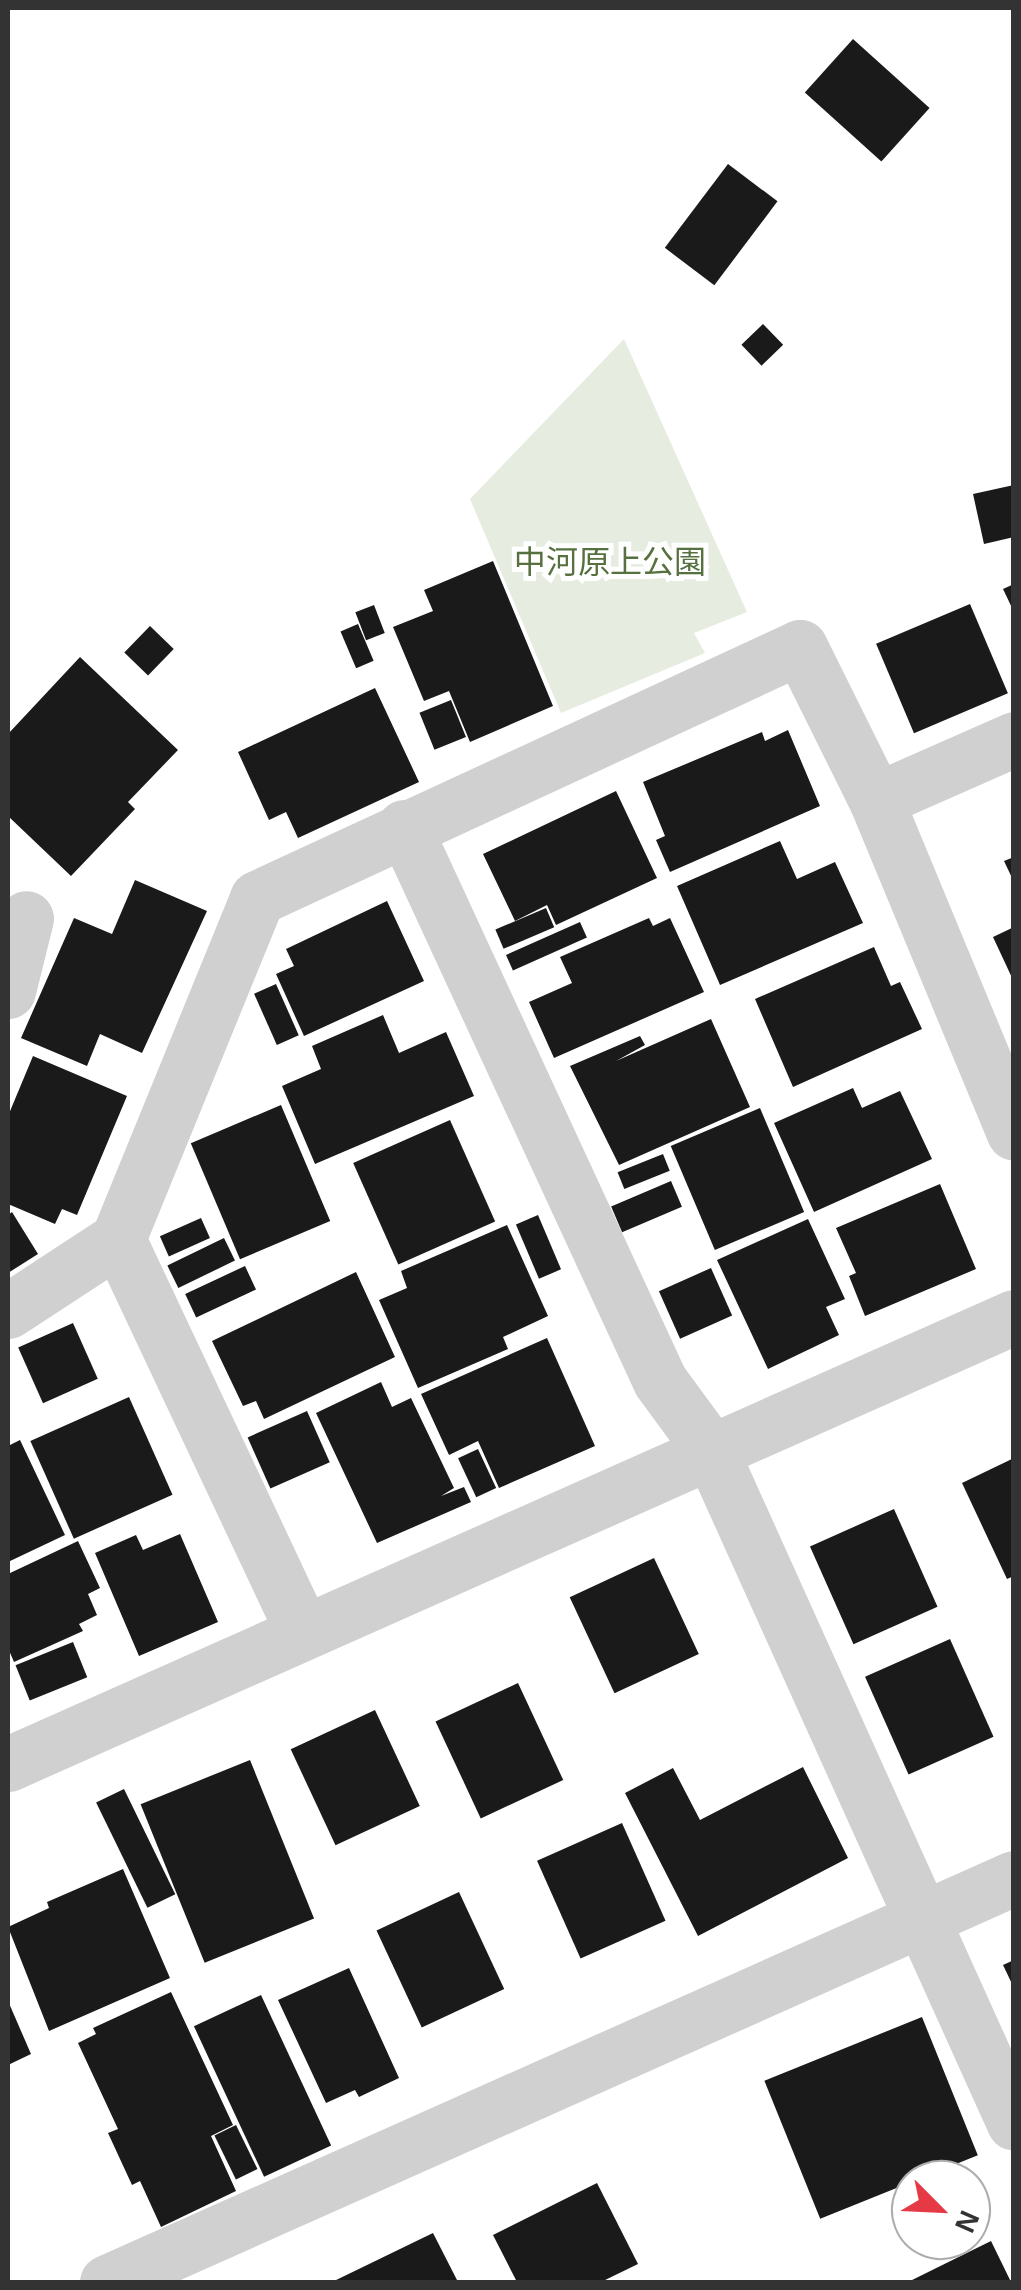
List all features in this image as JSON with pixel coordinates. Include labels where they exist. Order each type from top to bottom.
[{"type":"street","points":[[8,1311],[118,1240],[257,898],[800,647],[876,800],[1014,1132]]},
{"type":"street","points":[[876,800],[1014,739]]},
{"type":"street","points":[[404,827],[660,1381],[710,1449],[1014,2123]]},
{"type":"street","points":[[8,991],[26,918]]},
{"type":"street","points":[[118,1240],[302,1630]]},
{"type":"street","points":[[8,1764],[302,1630],[1014,1317]]},
{"type":"street","points":[[106,2282],[1014,1878]]},
{"type":"green space","name":"中河原上公園","points":[[624,339],[747,612],[694,633],[705,653],[561,713],[470,499]]},
{"type":"building","points":[[853,39],[930,108],[881,161],[805,93]]},
{"type":"building","points":[[728,164],[778,201],[714,285],[665,248]]},
{"type":"building","points":[[763,324],[783,345],[762,366],[741,345]]},
{"type":"building","points":[[1014,485],[1014,537],[984,544],[973,494]]},
{"type":"building","points":[[493,561],[553,706],[470,742],[449,691],[424,701],[393,627],[433,611],[424,590]]},
{"type":"building","points":[[1014,584],[1014,612],[1003,589]]},
{"type":"building","points":[[970,604],[1008,693],[914,733],[876,644]]},
{"type":"building","points":[[374,605],[385,633],[366,640],[355,612]]},
{"type":"building","points":[[358,624],[374,661],[356,668],[341,631]]},
{"type":"building","points":[[150,626],[174,649],[148,676],[124,653]]},
{"type":"building","points":[[80,657],[178,750],[128,802],[135,809],[71,876],[8,816],[8,734]]},
{"type":"building","points":[[375,688],[419,782],[298,838],[286,812],[269,820],[238,752]]},
{"type":"building","points":[[451,700],[466,737],[434,750],[419,713]]},
{"type":"building","points":[[788,730],[820,806],[670,872],[656,840],[665,836],[643,782],[762,732],[765,741]]},
{"type":"building","points":[[616,791],[657,878],[556,925],[547,905],[515,921],[483,854]]},
{"type":"building","points":[[780,841],[797,879],[835,862],[863,923],[720,985],[677,886]]},
{"type":"building","points":[[1014,857],[1014,882],[1004,861]]},
{"type":"building","points":[[135,880],[207,911],[142,1053],[100,1034],[87,1066],[21,1038],[74,918],[112,934]]},
{"type":"building","points":[[387,901],[424,981],[304,1036],[276,974],[294,966],[286,949]]},
{"type":"building","points":[[546,908],[554,927],[504,949],[495,929]]},
{"type":"building","points":[[649,918],[653,926],[670,918],[704,992],[554,1058],[529,1002],[572,983],[560,957]]},
{"type":"building","points":[[580,922],[587,938],[513,970],[506,955]]},
{"type":"building","points":[[1014,927],[1014,982],[993,937]]},
{"type":"building","points":[[874,947],[891,986],[900,982],[922,1029],[793,1087],[755,999]]},
{"type":"building","points":[[276,984],[299,1035],[277,1045],[254,994]]},
{"type":"building","points":[[383,1015],[399,1053],[446,1032],[474,1096],[315,1164],[282,1086],[321,1069],[312,1046]]},
{"type":"building","points":[[711,1019],[750,1107],[619,1165],[570,1066],[640,1036],[645,1045],[616,1061]]},
{"type":"building","points":[[33,1056],[127,1096],[77,1215],[62,1209],[55,1224],[8,1204],[8,1116]]},
{"type":"building","points":[[853,1088],[862,1108],[900,1091],[932,1159],[814,1212],[774,1123]]},
{"type":"building","points":[[281,1105],[330,1221],[240,1259],[191,1143]]},
{"type":"building","points":[[760,1108],[804,1212],[715,1250],[671,1146]]},
{"type":"building","points":[[450,1120],[495,1221],[398,1265],[353,1163]]},
{"type":"building","points":[[663,1154],[670,1171],[624,1189],[618,1172]]},
{"type":"building","points":[[671,1181],[682,1207],[622,1232],[611,1206]]},
{"type":"building","points":[[940,1184],[976,1269],[865,1316],[849,1276],[856,1273],[836,1228]]},
{"type":"building","points":[[12,1212],[38,1254],[8,1273],[8,1215]]},
{"type":"building","points":[[538,1215],[561,1269],[539,1279],[516,1224]]},
{"type":"building","points":[[201,1218],[210,1238],[169,1256],[160,1236]]},
{"type":"building","points":[[808,1219],[845,1299],[826,1307],[839,1335],[768,1369],[717,1260]]},
{"type":"building","points":[[507,1225],[548,1316],[503,1337],[508,1349],[418,1388],[379,1300],[407,1288],[401,1271]]},
{"type":"building","points":[[224,1238],[235,1260],[178,1288],[167,1266]]},
{"type":"building","points":[[245,1266],[256,1290],[196,1317],[185,1294]]},
{"type":"building","points":[[711,1268],[732,1316],[680,1339],[659,1291]]},
{"type":"building","points":[[356,1272],[395,1357],[264,1419],[256,1401],[243,1406],[212,1341]]},
{"type":"building","points":[[73,1323],[98,1379],[43,1403],[18,1347]]},
{"type":"building","points":[[547,1338],[595,1446],[499,1488],[478,1441],[449,1455],[421,1394]]},
{"type":"building","points":[[381,1382],[392,1407],[411,1398],[454,1488],[441,1496],[464,1487],[471,1502],[377,1543],[316,1413]]},
{"type":"building","points":[[129,1397],[173,1495],[74,1539],[30,1441]]},
{"type":"building","points":[[307,1411],[330,1462],[270,1489],[248,1437]]},
{"type":"building","points":[[20,1440],[65,1535],[8,1562],[8,1446]]},
{"type":"building","points":[[478,1449],[496,1488],[476,1497],[458,1458]]},
{"type":"building","points":[[1014,1458],[1014,1576],[1007,1579],[962,1483]]},
{"type":"building","points":[[894,1509],[938,1607],[853,1644],[810,1546]]},
{"type":"building","points":[[180,1534],[218,1622],[139,1656],[95,1553],[136,1535],[143,1550]]},
{"type":"building","points":[[78,1541],[100,1588],[88,1594],[97,1615],[79,1624],[83,1631],[14,1662],[8,1648],[8,1574]]},
{"type":"building","points":[[654,1558],[699,1654],[615,1693],[570,1597]]},
{"type":"building","points":[[950,1639],[994,1737],[909,1775],[865,1677]]},
{"type":"building","points":[[73,1642],[87,1677],[30,1700],[16,1665]]},
{"type":"building","points":[[518,1683],[563,1780],[481,1818],[436,1721]]},
{"type":"building","points":[[375,1710],[420,1806],[336,1845],[291,1749]]},
{"type":"building","points":[[250,1760],[314,1919],[205,1963],[141,1804]]},
{"type":"building","points":[[803,1767],[848,1858],[698,1936],[625,1793],[673,1768],[700,1820]]},
{"type":"building","points":[[124,1789],[175,1894],[147,1908],[96,1803]]},
{"type":"building","points":[[622,1823],[666,1921],[581,1959],[537,1861]]},
{"type":"building","points":[[123,1869],[170,1978],[49,2031],[8,1927],[49,1908],[47,1902]]},
{"type":"building","points":[[459,1892],[504,1989],[422,2027],[377,1930]]},
{"type":"building","points":[[1014,1960],[1014,1988],[1003,1965]]},
{"type":"building","points":[[349,1968],[399,2078],[359,2097],[355,2090],[326,2103],[278,2000]]},
{"type":"building","points":[[171,1992],[233,2125],[211,2136],[236,2191],[161,2227],[140,2181],[132,2185],[108,2133],[118,2129],[78,2043],[96,2034],[93,2028]]},
{"type":"building","points":[[261,1995],[331,2145],[264,2177],[194,2026]]},
{"type":"building","points":[[8,2001],[31,2054],[8,2065]]},
{"type":"building","points":[[922,2017],[978,2155],[966,2160],[891,2160],[891,2190],[820,2219],[764,2081]]},
{"type":"building","points":[[236,2125],[257,2169],[236,2180],[214,2136]]},
{"type":"building","points":[[597,2183],[638,2264],[601,2282],[517,2282],[493,2235]]},
{"type":"building","points":[[433,2233],[458,2282],[332,2282]]},
{"type":"building","points":[[991,2241],[1011,2282],[908,2282],[953,2260],[991,2260]]}]
